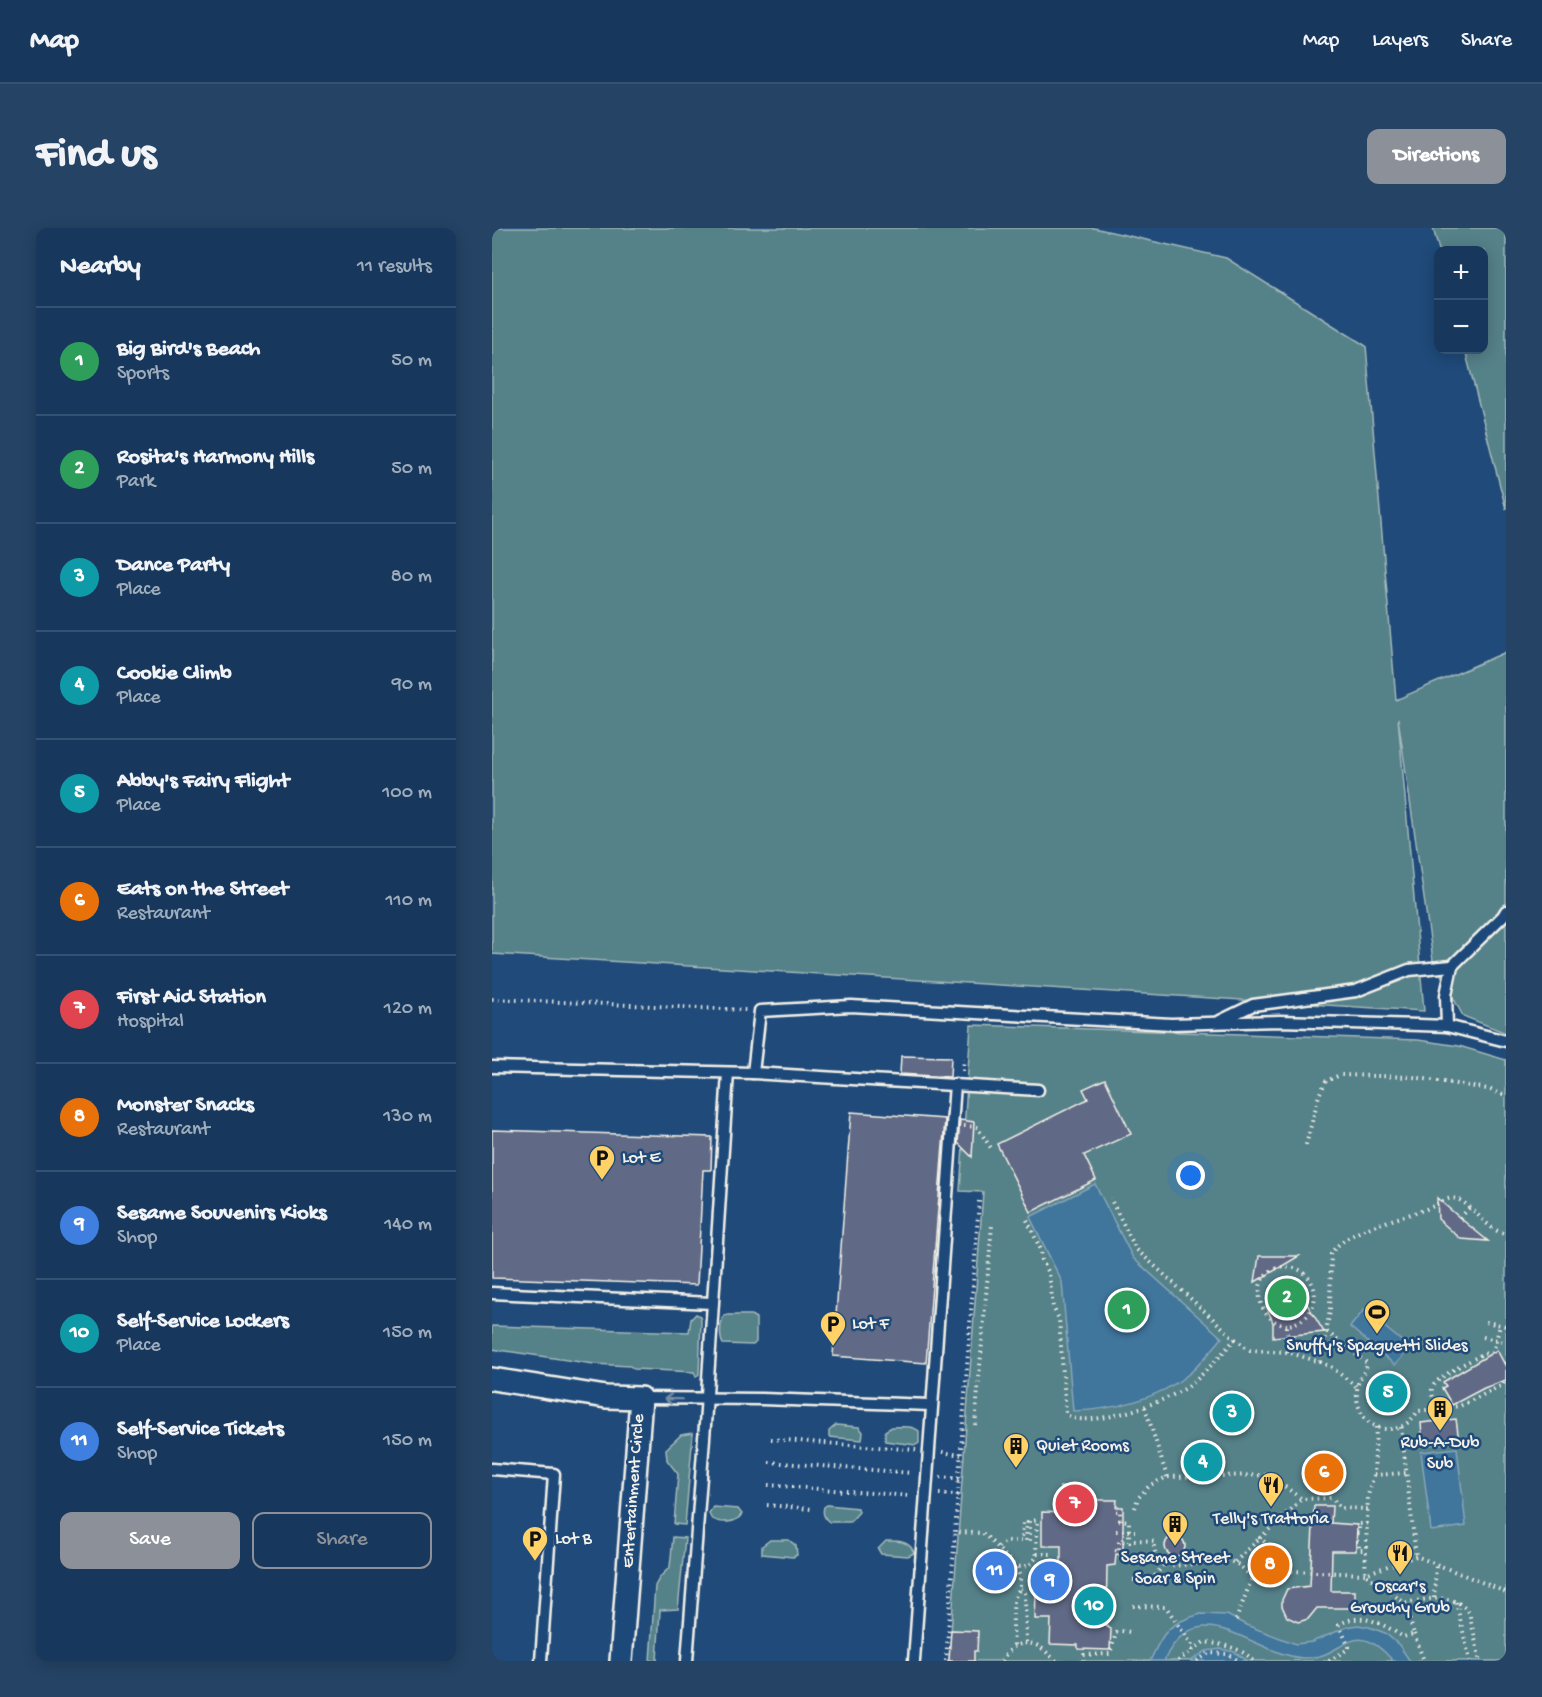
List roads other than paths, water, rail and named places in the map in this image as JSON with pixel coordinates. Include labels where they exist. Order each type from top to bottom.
[{"type":"street","name":"Entertainment Circle","points":[[492,1379],[606,1397],[641,1398],[621,1661]]},
{"type":"lane","points":[[1447,1026],[1446,995],[1452,966],[1506,911]]},
{"type":"lane","points":[[1214,1024],[1253,1005],[1356,991],[1409,970],[1452,966]]},
{"type":"lane","points":[[753,1072],[760,1011],[851,1006],[1171,1024],[1300,1021],[1447,1026],[1506,1041]]},
{"type":"lane","points":[[492,1067],[753,1072],[1038,1090]]},
{"type":"lane","points":[[687,1661],[728,1073]]},
{"type":"lane","points":[[914,1661],[955,1084]]},
{"type":"lane","points":[[492,1293],[712,1303]]},
{"type":"lane","points":[[641,1398],[762,1399],[932,1405]]},
{"type":"lane","points":[[492,1469],[555,1474],[542,1661]]},
{"type":"water","points":[[1095,1184],[1133,1258],[1222,1338],[1190,1373],[1164,1390],[1119,1405],[1073,1411],[1062,1282],[1030,1217]]},
{"type":"water","name":"Snuffy's Spaguetti Slides","points":[[1364,1310],[1410,1348],[1395,1365],[1350,1327]]},
{"type":"water","points":[[1457,1448],[1466,1526],[1431,1531],[1421,1452]]},
{"type":"water","points":[[1201,1614],[1227,1615],[1246,1625],[1296,1644],[1312,1642],[1347,1627],[1358,1625],[1369,1627],[1385,1633],[1399,1645],[1410,1661],[1393,1661],[1379,1647],[1357,1639],[1329,1653],[1303,1658],[1284,1654],[1228,1631],[1210,1627],[1193,1629],[1177,1640],[1164,1661],[1150,1661],[1168,1630],[1181,1621]]},
{"type":"water","points":[[1221,1649],[1234,1652],[1248,1661],[1191,1661],[1206,1651]]},
{"type":"place","name":"Lot E","points":[[602,1181]]},
{"type":"place","name":"Rosita's Harmony Hills","points":[[1287,1298]]},
{"type":"place","name":"Big Bird's Beach","points":[[1127,1310]]},
{"type":"place","name":"Snuffy's Spaguetti Slides","points":[[1377,1335]]},
{"type":"place","name":"Lot F","points":[[833,1347]]},
{"type":"place","name":"Abby's Fairy Flight","points":[[1388,1393]]},
{"type":"place","name":"Dance Party","points":[[1232,1413]]},
{"type":"place","name":"Rub-A-Dub Sub","points":[[1440,1432]]},
{"type":"place","name":"Cookie Climb","points":[[1203,1462]]},
{"type":"place","name":"Quiet Rooms","points":[[1016,1469]]},
{"type":"place","name":"Eats on the Street","points":[[1324,1473]]},
{"type":"place","name":"First Aid Station","points":[[1075,1504]]},
{"type":"place","name":"Telly's Trattoria","points":[[1271,1508]]},
{"type":"place","name":"Sesame Street Soar & Spin","points":[[1175,1547]]},
{"type":"place","name":"Lot B","points":[[535,1562]]},
{"type":"place","name":"Monster Snacks","points":[[1270,1565]]},
{"type":"place","name":"Self-Service Tickets","points":[[995,1571]]},
{"type":"place","name":"Oscar's Grouchy Grub","points":[[1400,1576]]},
{"type":"place","name":"Sesame Souvenirs Kioks","points":[[1050,1581]]},
{"type":"place","name":"Self-Service Lockers","points":[[1094,1606]]}]
